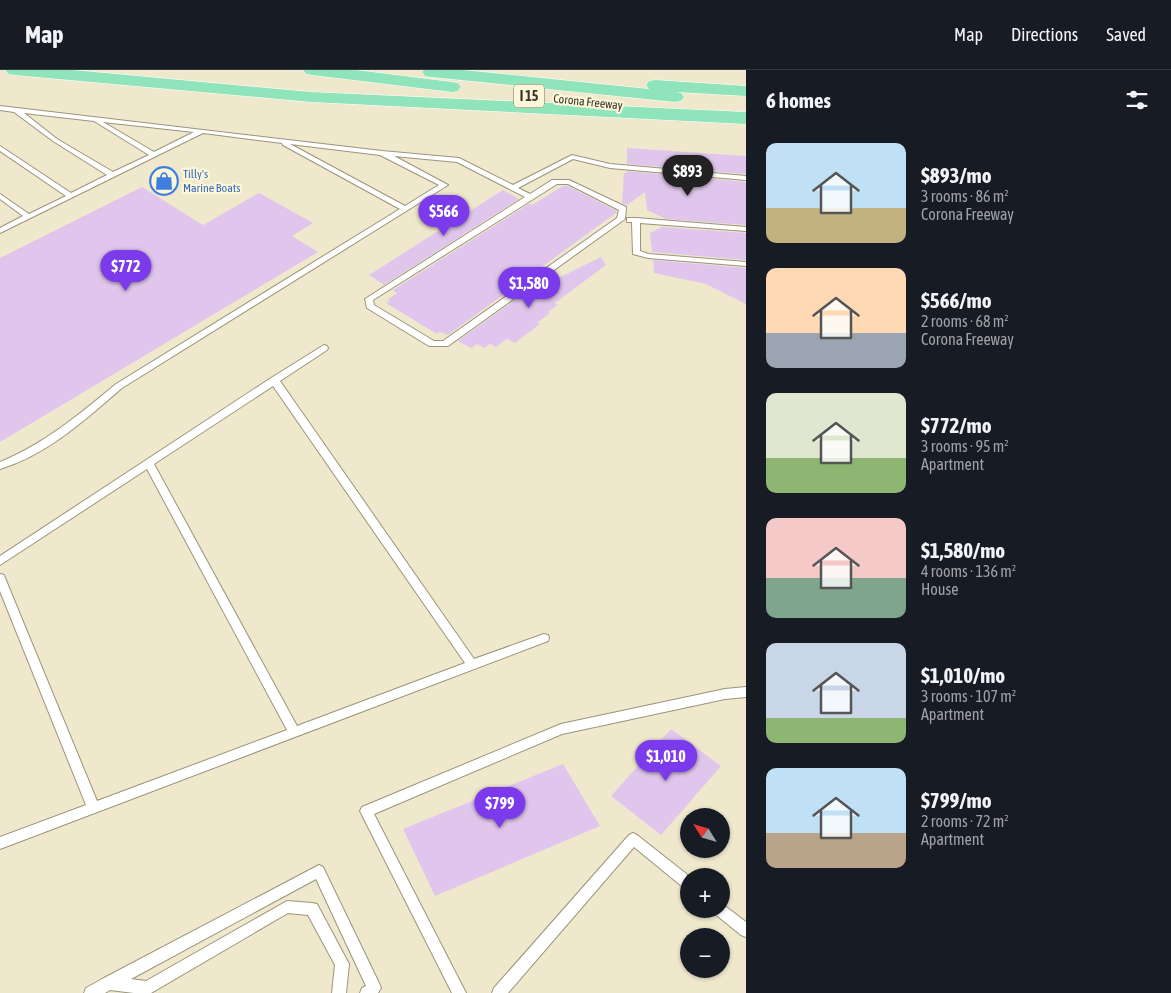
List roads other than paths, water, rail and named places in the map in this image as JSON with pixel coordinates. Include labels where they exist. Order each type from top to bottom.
[{"type":"highway","points":[[14,70],[311,97],[746,116]]},
{"type":"highway","name":"Corona Freeway","points":[[312,70],[612,105],[746,116]]},
{"type":"highway","points":[[410,70],[591,90],[746,102]]},
{"type":"highway","points":[[509,70],[644,84],[746,91]]},
{"type":"highway","points":[[662,70],[746,78]]},
{"type":"lane","points":[[0,108],[382,153],[459,160],[530,197]]},
{"type":"lane","points":[[16,110],[55,140],[112,175]]},
{"type":"lane","points":[[94,119],[154,155]]},
{"type":"lane","points":[[0,231],[202,131]]},
{"type":"lane","points":[[278,140],[405,209]]},
{"type":"lane","points":[[0,148],[71,196]]},
{"type":"lane","points":[[0,466],[11,462],[71,426],[119,386],[444,185],[382,153]]},
{"type":"lane","points":[[513,188],[572,157],[610,166],[746,178]]},
{"type":"lane","points":[[621,219],[623,209],[569,182],[555,182],[369,299],[370,306],[432,344],[444,344],[621,219],[746,229]]},
{"type":"lane","points":[[0,196],[29,217]]},
{"type":"lane","points":[[636,220],[636,252],[648,256],[746,264]]},
{"type":"lane","points":[[0,561],[324,348]]},
{"type":"lane","points":[[274,380],[472,665]]},
{"type":"lane","points":[[149,463],[294,732]]},
{"type":"lane","points":[[0,578],[93,807]]},
{"type":"lane","points":[[0,843],[544,638]]},
{"type":"lane","points":[[459,993],[366,811],[561,729],[726,694],[746,692]]},
{"type":"lane","points":[[499,993],[633,839],[680,877]]},
{"type":"lane","points":[[91,993],[319,871],[374,988],[367,993]]},
{"type":"lane","points":[[108,983],[147,988],[287,907],[312,909],[342,964],[340,993]]},
{"type":"lane","points":[[730,917],[746,930]]},
{"type":"place","name":"Tilly's Marine Boats","points":[[164,181]]}]
